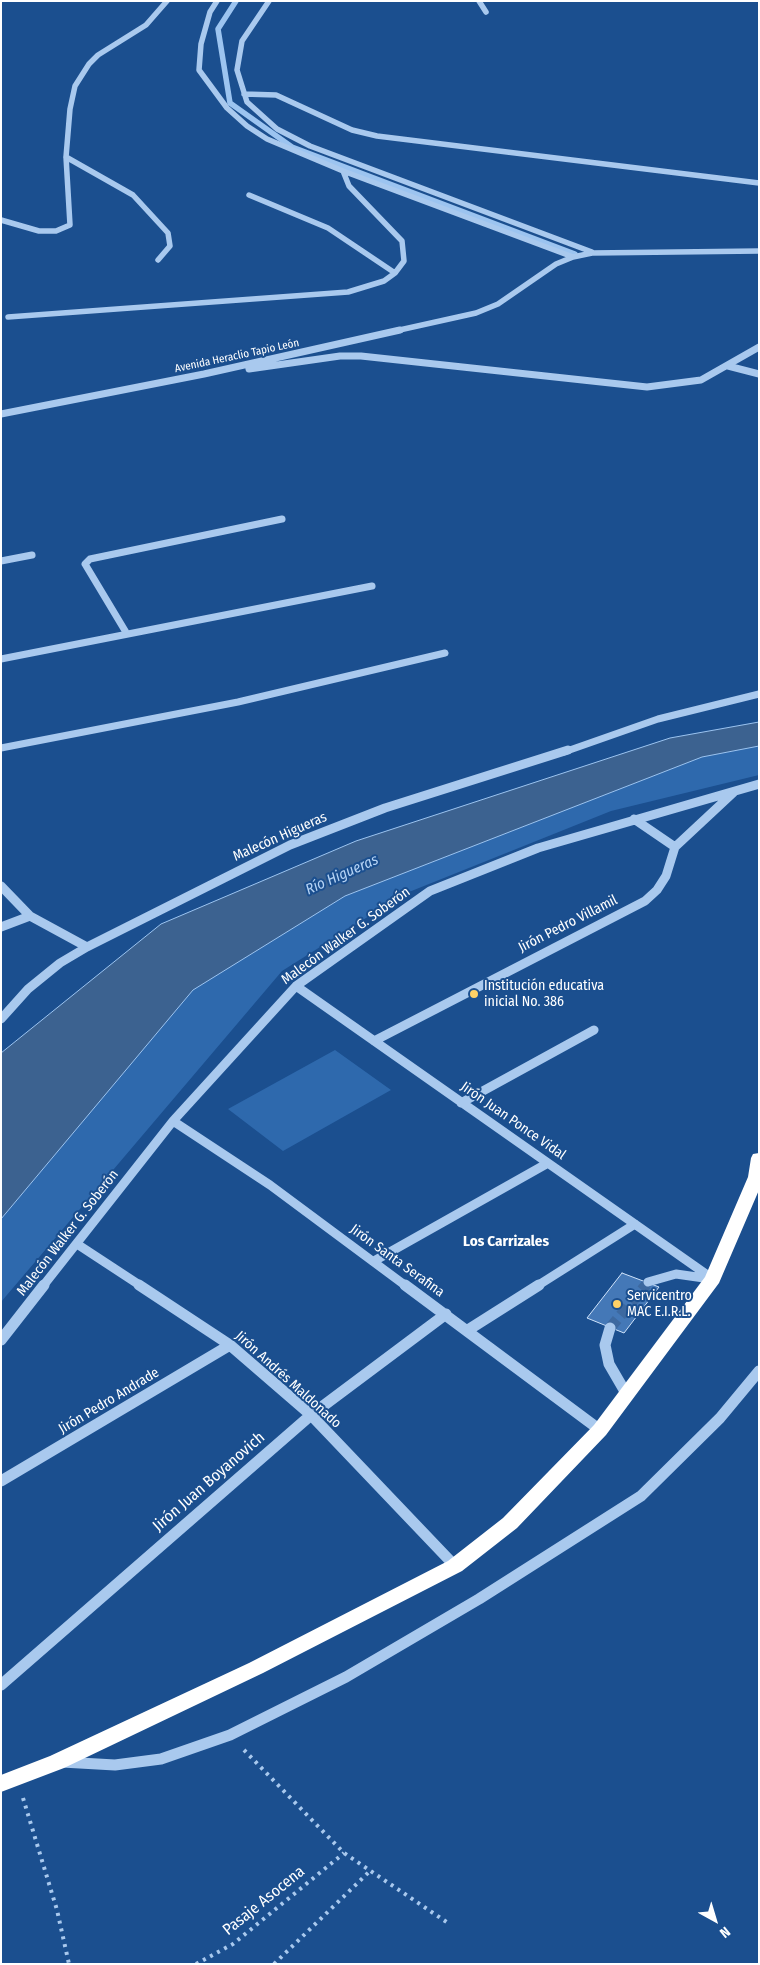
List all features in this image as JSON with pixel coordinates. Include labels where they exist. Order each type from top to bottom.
[{"type":"highway","points":[[9,1781],[57,1762],[256,1668],[455,1566],[510,1523],[600,1430],[714,1279],[756,1176],[759,1158]]},
{"type":"street","points":[[1,220],[39,231],[56,230],[70,225],[66,156],[70,109],[75,86],[88,64],[98,55],[146,25],[167,1]]},
{"type":"street","points":[[217,1],[210,12],[201,44],[199,70],[227,108],[247,126],[267,139],[343,171],[573,257]]},
{"type":"street","points":[[269,1],[242,42],[237,70],[247,102],[276,129],[310,146],[592,253],[759,251]]},
{"type":"street","points":[[479,1],[486,12]]},
{"type":"street","points":[[244,94],[276,96],[352,130],[386,137],[759,184]]},
{"type":"street","points":[[66,156],[133,195],[168,233],[170,246],[158,260]]},
{"type":"street","points":[[8,317],[348,292],[384,281],[395,273],[404,261],[402,241],[348,186],[343,171]]},
{"type":"street","points":[[249,195],[328,228],[395,273]]},
{"type":"street","name":"Avenida Heraclio Tapio León","points":[[1,414],[204,374],[476,313],[498,304],[556,264],[573,257],[592,253]]},
{"type":"street","points":[[204,374],[340,356],[361,356],[647,387],[701,380],[759,347]]},
{"type":"street","points":[[728,366],[759,374]]},
{"type":"street","points":[[127,634],[85,564],[90,559],[282,519]]},
{"type":"street","points":[[1,561],[32,555]]},
{"type":"street","points":[[1,659],[372,586]]},
{"type":"street","points":[[1,748],[238,702],[445,653]]},
{"type":"street","name":"Malecón Higueras","points":[[1,1019],[28,989],[60,963],[87,947],[290,845],[385,808],[602,740],[658,719],[759,694]]},
{"type":"street","name":"Malecón Walker G. Soberón","points":[[1,1340],[173,1121],[296,986],[430,891],[538,848],[759,784]]},
{"type":"street","name":"Jirón Pedro Villamil","points":[[374,1041],[527,960],[645,901],[658,890],[666,876],[675,847],[736,790]]},
{"type":"street","points":[[634,819],[675,847]]},
{"type":"street","points":[[1,886],[30,916],[87,947]]},
{"type":"street","points":[[1,926],[30,916]]},
{"type":"street","name":"Jirón Juan Ponce Vidal","points":[[296,986],[714,1279]]},
{"type":"street","points":[[462,1103],[594,1030]]},
{"type":"street","name":"Jirón Santa Serafina","points":[[173,1121],[270,1185],[468,1330],[600,1430]]},
{"type":"street","points":[[374,1261],[548,1163]]},
{"type":"street","points":[[468,1330],[635,1224]]},
{"type":"street","name":"Jirón Andrés Maldonado","points":[[77,1244],[230,1345],[311,1415],[455,1566]]},
{"type":"street","points":[[648,1282],[676,1274],[714,1279]]},
{"type":"street","name":"Jirón Juan Boyanovich","points":[[1,1685],[311,1415],[446,1314]]},
{"type":"street","points":[[610,1328],[605,1345],[609,1364],[627,1395]]},
{"type":"street","name":"Jirón Pedro Andrade","points":[[1,1481],[230,1345]]},
{"type":"street","points":[[57,1762],[115,1765],[161,1759],[230,1735],[363,1667],[479,1599],[640,1496],[720,1418],[759,1371]]},
{"type":"path","points":[[230,1735],[344,1853],[448,1923]]},
{"type":"path","points":[[9,1781],[57,1910],[70,1964]]},
{"type":"path","name":"Pasaje Asocena","points":[[196,1964],[233,1944],[344,1853]]},
{"type":"path","points":[[274,1964],[370,1871]]},
{"type":"shaded area","points":[[759,746],[759,775],[611,811],[404,894],[282,971],[1,1302],[1,1219],[192,990],[345,896],[702,757]]},
{"type":"shaded area","points":[[335,1050],[391,1090],[283,1151],[228,1109]]},
{"type":"water","name":"Río Higueras","points":[[759,722],[759,746],[702,757],[345,896],[193,990],[1,1219],[1,1053],[161,924],[356,841],[670,738]]},
{"type":"building","points":[[622,1273],[659,1287],[624,1333],[587,1318]]},
{"type":"waterway","points":[[236,1],[218,29],[230,103],[292,147],[575,254]]},
{"type":"tunnel","points":[[645,1286],[648,1282]]},
{"type":"tunnel","points":[[610,1328],[646,1285]]},
{"type":"place","name":"Institución educativa inicial No. 386","points":[[474,994]]},
{"type":"place","name":"Servicentro MAC E.I.R.L.","points":[[617,1304]]},
{"type":"district","name":"Los Carrizales","points":[[506,1242]]}]
